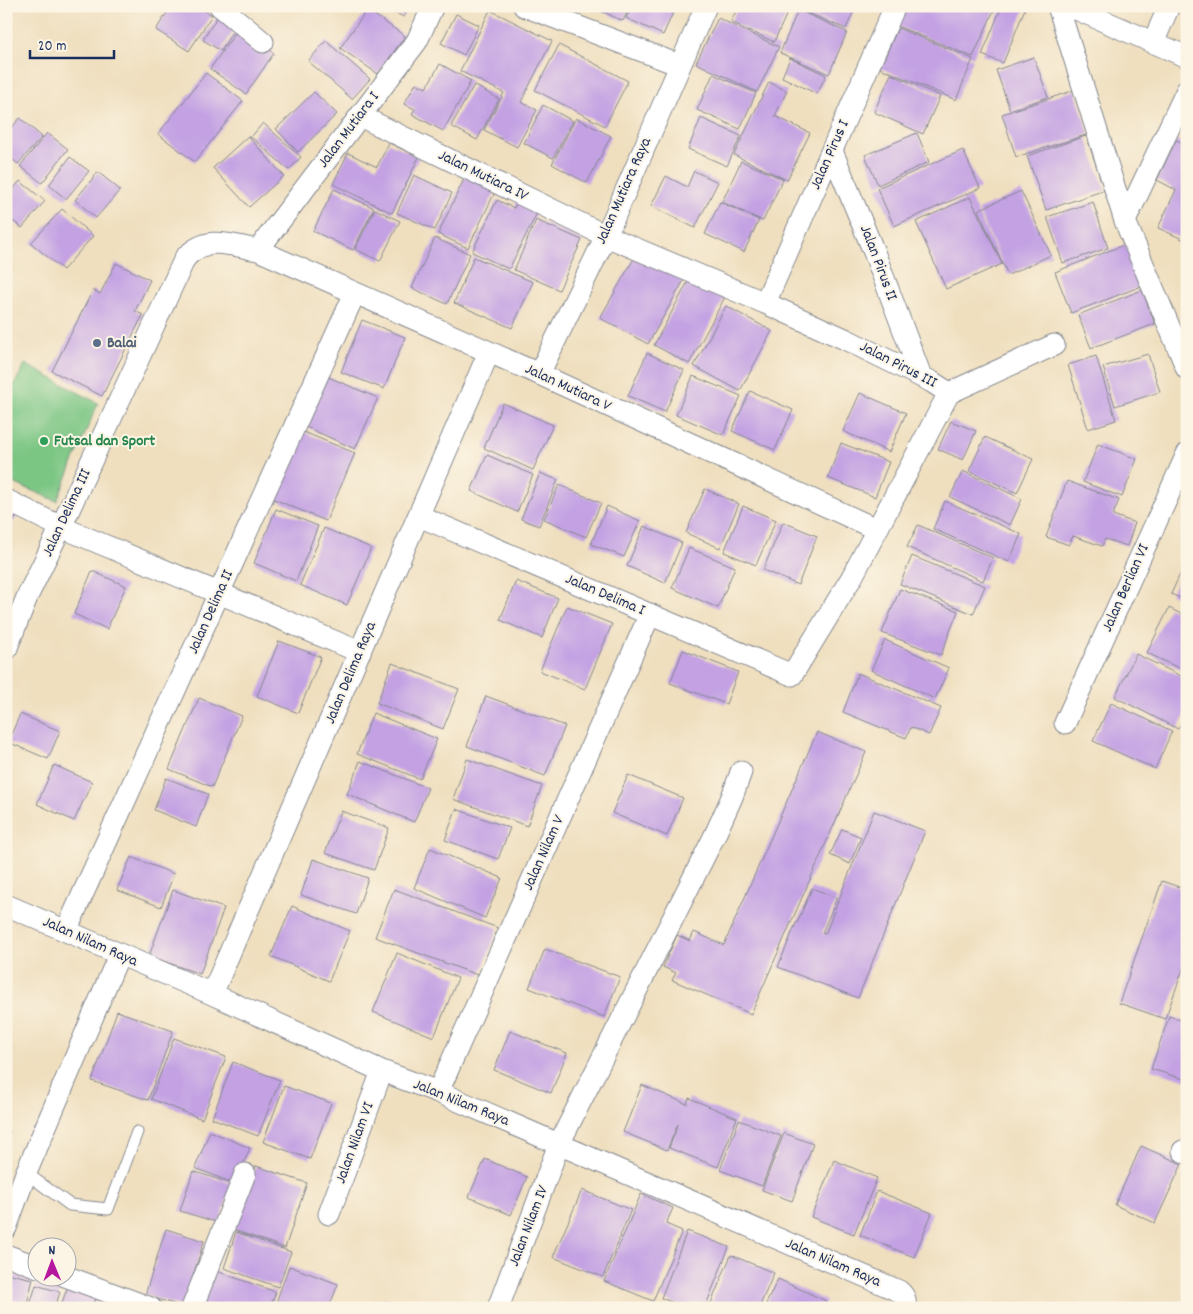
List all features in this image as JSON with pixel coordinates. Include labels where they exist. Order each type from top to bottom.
[{"type":"street","points":[[220,6],[263,42]]},
{"type":"street","name":"Jalan Mutiara I","points":[[258,250],[417,41],[433,6]]},
{"type":"street","points":[[524,6],[679,65]]},
{"type":"street","name":"Jalan Mutiara Raya","points":[[539,374],[606,236],[706,6]]},
{"type":"street","name":"Jalan Pirus I","points":[[765,303],[895,6]]},
{"type":"street","points":[[1058,6],[1125,221],[1187,369]]},
{"type":"street","points":[[1069,6],[1187,57]]},
{"type":"street","points":[[1153,43],[1169,6]]},
{"type":"street","points":[[1125,221],[1187,90]]},
{"type":"street","name":"Jalan Mutiara IV","points":[[360,116],[606,236]]},
{"type":"street","name":"Jalan Pirus II","points":[[832,151],[874,252],[921,376]]},
{"type":"street","name":"Jalan Pirus III","points":[[606,236],[845,339],[942,386],[949,393],[852,577],[792,674]]},
{"type":"street","name":"Jalan Delima III","points":[[6,650],[27,597],[61,528],[185,258],[193,250],[205,243],[219,243],[258,250]]},
{"type":"street","name":"Jalan Mutiara V","points":[[258,250],[539,374],[876,530]]},
{"type":"street","name":"Jalan Delima II","points":[[66,931],[355,293]]},
{"type":"street","points":[[949,393],[1054,345]]},
{"type":"street","name":"Jalan Delima Raya","points":[[212,994],[490,352]]},
{"type":"street","name":"Jalan Berlian VI","points":[[1065,723],[1187,454]]},
{"type":"street","points":[[6,500],[61,528],[360,652]]},
{"type":"street","name":"Jalan Delima I","points":[[419,516],[792,674]]},
{"type":"street","points":[[6,621],[27,597]]},
{"type":"street","name":"Jalan Nilam V","points":[[438,1092],[650,614]]},
{"type":"street","name":"Jalan Nilam IV","points":[[498,1308],[559,1144],[714,837],[732,798],[741,772]]},
{"type":"street","name":"Jalan Nilam Raya","points":[[6,905],[212,994],[382,1071],[438,1092],[899,1291],[905,1296],[905,1308]]},
{"type":"street","points":[[6,1228],[26,1174],[120,955]]},
{"type":"street","name":"Jalan Nilam VI","points":[[329,1214],[382,1071]]},
{"type":"street","points":[[192,1308],[245,1174]]},
{"type":"street","points":[[6,1255],[28,1263]]},
{"type":"street","points":[[78,1281],[151,1308]]},
{"type":"lane","points":[[26,1174],[70,1205],[108,1209],[137,1132]]},
{"type":"green space","name":"Futsal dan Sport","points":[[25,364],[98,403],[57,501],[6,480],[6,401]]},
{"type":"building","points":[[171,6],[197,6],[212,15],[189,51],[156,30]]},
{"type":"building","points":[[379,6],[409,6],[404,17]]},
{"type":"building","points":[[590,6],[630,6],[623,21]]},
{"type":"building","points":[[632,6],[676,6],[663,35],[626,18]]},
{"type":"building","points":[[738,6],[777,6],[788,11],[774,42],[731,22]]},
{"type":"building","points":[[791,6],[856,6],[846,29]]},
{"type":"building","points":[[905,6],[996,6],[973,57],[897,26]]},
{"type":"building","points":[[1002,6],[1026,6],[1003,63],[982,55]]},
{"type":"building","points":[[367,10],[405,36],[378,74],[340,48]]},
{"type":"building","points":[[490,10],[552,41],[521,102],[537,110],[517,147],[484,130],[504,93],[460,71]]},
{"type":"building","points":[[798,10],[847,32],[829,74],[780,53]]},
{"type":"building","points":[[220,12],[238,22],[221,51],[203,40]]},
{"type":"building","points":[[456,14],[479,25],[464,55],[441,43]]},
{"type":"building","points":[[718,18],[779,47],[757,92],[696,63]]},
{"type":"building","points":[[898,28],[973,59],[956,100],[880,68]]},
{"type":"building","points":[[238,29],[274,53],[246,94],[210,69]]},
{"type":"building","points":[[326,41],[370,79],[352,99],[308,61]]},
{"type":"building","points":[[559,45],[628,81],[605,126],[535,90]]},
{"type":"building","points":[[1034,57],[1048,97],[1010,110],[996,70]]},
{"type":"building","points":[[790,58],[826,75],[817,94],[782,77]]},
{"type":"building","points":[[440,64],[471,81],[443,131],[412,114],[415,109],[404,104],[416,83],[426,88]]},
{"type":"building","points":[[206,73],[243,101],[195,162],[158,134]]},
{"type":"building","points":[[713,74],[756,93],[740,129],[697,110]]},
{"type":"building","points":[[891,74],[940,96],[923,134],[874,112]]},
{"type":"building","points":[[769,82],[787,91],[775,116],[810,133],[787,180],[734,155]]},
{"type":"building","points":[[474,85],[499,99],[477,140],[451,126]]},
{"type":"building","points":[[1075,90],[1089,134],[1016,157],[1002,114]]},
{"type":"building","points":[[314,92],[337,114],[298,152],[276,129]]},
{"type":"building","points":[[543,105],[573,121],[553,158],[524,143]]},
{"type":"building","points":[[6,112],[11,116],[6,122]]},
{"type":"building","points":[[20,118],[42,137],[18,164],[6,154],[6,134]]},
{"type":"building","points":[[576,118],[611,136],[587,183],[552,164]]},
{"type":"building","points":[[701,118],[741,136],[727,166],[688,149]]},
{"type":"building","points":[[263,123],[301,157],[289,170],[251,137]]},
{"type":"building","points":[[47,133],[68,149],[42,183],[20,166]]},
{"type":"building","points":[[917,133],[929,162],[878,185],[865,155]]},
{"type":"building","points":[[248,136],[284,176],[249,207],[213,168]]},
{"type":"building","points":[[1086,136],[1105,190],[1046,210],[1027,156]]},
{"type":"building","points":[[1176,140],[1187,144],[1187,241],[1158,228],[1176,190],[1157,180]]},
{"type":"building","points":[[389,143],[419,157],[392,213],[333,184],[348,153],[377,167]]},
{"type":"building","points":[[963,150],[980,188],[894,226],[877,188]]},
{"type":"building","points":[[70,157],[89,171],[66,199],[49,185]]},
{"type":"building","points":[[741,161],[783,179],[763,221],[722,202]]},
{"type":"building","points":[[694,171],[718,182],[695,228],[651,206],[666,176],[687,187]]},
{"type":"building","points":[[98,172],[120,190],[96,218],[75,200]]},
{"type":"building","points":[[414,175],[452,193],[435,230],[397,213]]},
{"type":"building","points":[[466,175],[496,190],[468,248],[438,234]]},
{"type":"building","points":[[20,181],[45,201],[22,228],[6,216],[6,198]]},
{"type":"building","points":[[334,189],[374,208],[353,250],[313,231]]},
{"type":"building","points":[[1021,191],[1051,255],[1008,275],[978,210]]},
{"type":"building","points":[[970,197],[1002,264],[946,289],[916,222]]},
{"type":"building","points":[[497,200],[514,208],[517,201],[538,211],[509,269],[472,252]]},
{"type":"building","points":[[720,202],[759,220],[744,252],[705,234]]},
{"type":"building","points":[[1093,202],[1108,248],[1063,263],[1047,217]]},
{"type":"building","points":[[62,209],[93,236],[63,270],[31,243]]},
{"type":"building","points":[[375,209],[400,221],[380,261],[355,249]]},
{"type":"building","points":[[536,220],[582,240],[559,290],[514,270]]},
{"type":"building","points":[[435,238],[470,254],[447,304],[412,288]]},
{"type":"building","points":[[1126,244],[1142,286],[1071,313],[1055,272]]},
{"type":"building","points":[[637,253],[684,280],[648,344],[600,318]]},
{"type":"building","points":[[474,257],[533,282],[512,328],[454,303]]},
{"type":"building","name":"Balai","points":[[116,263],[150,280],[135,311],[143,315],[102,396],[52,371],[93,290],[100,294]]},
{"type":"building","points":[[690,278],[725,297],[689,364],[654,345]]},
{"type":"building","points":[[1142,290],[1155,324],[1091,348],[1078,315]]},
{"type":"building","points":[[726,306],[772,331],[740,391],[694,366]]},
{"type":"building","points":[[362,320],[405,337],[384,389],[341,372]]},
{"type":"building","points":[[647,353],[684,370],[665,412],[628,396]]},
{"type":"building","points":[[1148,354],[1160,392],[1115,406],[1103,367]]},
{"type":"building","points":[[1096,356],[1116,420],[1088,429],[1068,365]]},
{"type":"building","points":[[326,376],[378,398],[355,449],[304,426]]},
{"type":"building","points":[[693,376],[741,396],[723,435],[676,415]]},
{"type":"building","points":[[750,391],[793,410],[775,450],[732,431]]},
{"type":"building","points":[[860,393],[906,413],[889,452],[843,431]]},
{"type":"building","points":[[503,403],[553,425],[533,470],[484,448]]},
{"type":"building","points":[[951,421],[976,431],[963,460],[938,449]]},
{"type":"building","points":[[296,429],[355,453],[326,521],[269,497]]},
{"type":"building","points":[[985,437],[1033,459],[1017,493],[969,471]]},
{"type":"building","points":[[841,443],[889,462],[875,497],[828,478]]},
{"type":"building","points":[[1098,444],[1137,459],[1122,497],[1083,482]]},
{"type":"building","points":[[487,455],[533,475],[517,512],[471,491]]},
{"type":"building","points":[[963,471],[1022,499],[1010,525],[950,497]]},
{"type":"building","points":[[540,473],[558,480],[539,526],[521,519]]},
{"type":"building","points":[[1067,481],[1119,500],[1113,515],[1135,523],[1127,546],[1105,539],[1102,546],[1073,536],[1069,545],[1046,537]]},
{"type":"building","points":[[559,485],[601,503],[586,537],[544,519]]},
{"type":"building","points":[[705,489],[739,504],[720,548],[686,533]]},
{"type":"building","points":[[945,501],[1021,534],[1009,562],[933,529]]},
{"type":"building","points":[[607,506],[640,521],[624,557],[591,544]]},
{"type":"building","points":[[743,506],[776,520],[756,565],[724,552]]},
{"type":"building","points":[[6,507],[18,515],[6,532]]},
{"type":"building","points":[[276,509],[318,526],[296,581],[254,563]]},
{"type":"building","points":[[783,522],[817,536],[798,585],[763,570]]},
{"type":"building","points":[[918,525],[993,558],[983,581],[907,547]]},
{"type":"building","points":[[644,526],[682,543],[665,583],[627,566]]},
{"type":"building","points":[[324,528],[371,548],[347,605],[300,585]]},
{"type":"building","points":[[689,548],[735,567],[718,608],[672,588]]},
{"type":"building","points":[[912,556],[985,586],[973,614],[900,584]]},
{"type":"building","points":[[1187,559],[1187,601],[1171,594]]},
{"type":"building","points":[[92,571],[126,586],[107,629],[74,614]]},
{"type":"building","points":[[516,581],[558,598],[542,638],[500,620]]},
{"type":"building","points":[[900,589],[958,611],[941,655],[882,633]]},
{"type":"building","points":[[567,606],[612,624],[585,689],[540,671]]},
{"type":"building","points":[[1169,608],[1187,617],[1187,672],[1147,653]]},
{"type":"building","points":[[885,640],[949,668],[935,699],[871,670]]},
{"type":"building","points":[[279,641],[321,657],[298,713],[257,696]]},
{"type":"building","points":[[683,650],[738,672],[726,704],[670,683]]},
{"type":"building","points":[[1136,654],[1187,679],[1187,712],[1178,729],[1115,697]]},
{"type":"building","points":[[392,663],[459,689],[443,729],[377,703]]},
{"type":"building","points":[[858,673],[941,708],[929,735],[911,727],[906,738],[843,712]]},
{"type":"building","points":[[486,696],[565,726],[545,776],[467,746]]},
{"type":"building","points":[[199,698],[242,716],[212,787],[169,769]]},
{"type":"building","points":[[1111,703],[1172,731],[1155,769],[1093,741]]},
{"type":"building","points":[[373,713],[437,739],[420,779],[357,754]]},
{"type":"building","points":[[20,714],[60,731],[48,759],[8,742]]},
{"type":"building","points":[[817,732],[866,752],[751,1014],[672,980],[676,973],[663,967],[677,935],[690,941],[694,932],[724,945]]},
{"type":"building","points":[[467,759],[542,786],[527,826],[453,799]]},
{"type":"building","points":[[360,761],[428,788],[414,822],[347,794]]},
{"type":"building","points":[[54,765],[92,782],[74,821],[37,804]]},
{"type":"building","points":[[628,775],[683,798],[667,836],[612,813]]},
{"type":"building","points":[[166,778],[208,794],[196,827],[154,810]]},
{"type":"building","points":[[456,809],[510,828],[498,859],[445,840]]},
{"type":"building","points":[[341,811],[389,828],[374,870],[325,853]]},
{"type":"building","points":[[874,811],[925,831],[858,998],[778,967],[812,888],[837,898],[822,933],[825,934]]},
{"type":"building","points":[[842,829],[861,837],[850,864],[830,855]]},
{"type":"building","points":[[6,836],[12,839],[6,852]]},
{"type":"building","points":[[430,848],[502,878],[485,918],[414,888]]},
{"type":"building","points":[[131,857],[174,874],[161,907],[117,890]]},
{"type":"building","points":[[313,859],[368,878],[356,914],[301,895]]},
{"type":"building","points":[[1162,881],[1187,890],[1187,958],[1165,1019],[1119,1003]]},
{"type":"building","points":[[394,889],[498,928],[480,976],[375,937]]},
{"type":"building","points":[[173,890],[224,908],[200,974],[149,956]]},
{"type":"building","points":[[292,906],[350,931],[329,981],[271,956]]},
{"type":"building","points":[[545,949],[620,977],[604,1017],[529,988]]},
{"type":"building","points":[[397,953],[458,978],[434,1037],[373,1012]]},
{"type":"building","points":[[117,1011],[173,1031],[148,1100],[92,1081]]},
{"type":"building","points":[[1169,1016],[1187,1022],[1187,1080],[1151,1069]]},
{"type":"building","points":[[510,1031],[567,1053],[551,1093],[494,1070]]},
{"type":"building","points":[[174,1038],[226,1057],[202,1119],[151,1099]]},
{"type":"building","points":[[233,1062],[280,1080],[258,1136],[212,1118]]},
{"type":"building","points":[[642,1085],[687,1104],[689,1098],[737,1118],[718,1167],[669,1148],[678,1124],[667,1150],[623,1132]]},
{"type":"building","points":[[284,1086],[331,1103],[310,1159],[263,1142]]},
{"type":"building","points":[[739,1120],[781,1136],[762,1186],[720,1170]]},
{"type":"building","points":[[6,1131],[10,1132],[6,1142]]},
{"type":"building","points":[[210,1131],[250,1148],[235,1184],[195,1168]]},
{"type":"building","points":[[784,1133],[813,1144],[792,1201],[762,1190]]},
{"type":"building","points":[[1141,1146],[1182,1164],[1155,1223],[1115,1205]]},
{"type":"building","points":[[485,1159],[527,1177],[511,1215],[469,1197]]},
{"type":"building","points":[[834,1160],[877,1178],[854,1234],[811,1217]]},
{"type":"building","points":[[256,1166],[307,1183],[285,1248],[234,1230]]},
{"type":"building","points":[[193,1171],[232,1184],[219,1223],[180,1211]]},
{"type":"building","points":[[582,1190],[631,1210],[603,1277],[553,1257]]},
{"type":"building","points":[[877,1191],[932,1213],[914,1257],[860,1235]]},
{"type":"building","points":[[641,1194],[673,1208],[666,1224],[682,1231],[653,1301],[604,1281]]},
{"type":"building","points":[[166,1229],[204,1241],[183,1307],[145,1295]]},
{"type":"building","points":[[687,1231],[729,1247],[705,1308],[687,1308],[661,1298]]},
{"type":"building","points":[[236,1232],[291,1252],[278,1287],[224,1268]]},
{"type":"building","points":[[731,1255],[774,1273],[759,1308],[709,1308]]},
{"type":"building","points":[[289,1266],[338,1284],[329,1308],[274,1308]]},
{"type":"building","points":[[213,1270],[276,1292],[270,1308],[199,1308]]},
{"type":"building","points":[[6,1273],[28,1278],[28,1286],[31,1286],[26,1308],[6,1308]]},
{"type":"building","points":[[778,1279],[826,1301],[823,1308],[764,1308]]},
{"type":"building","points":[[36,1286],[60,1292],[55,1308],[29,1308]]},
{"type":"building","points":[[68,1286],[77,1286],[96,1293],[91,1308],[60,1308]]},
{"type":"building","points":[[96,1299],[123,1308],[93,1308]]},
{"type":"building","points":[[386,1301],[403,1308],[383,1308]]},
{"type":"place","name":"Balai","points":[[97,343]]},
{"type":"place","name":"Futsal dan Sport","points":[[44,441]]}]
